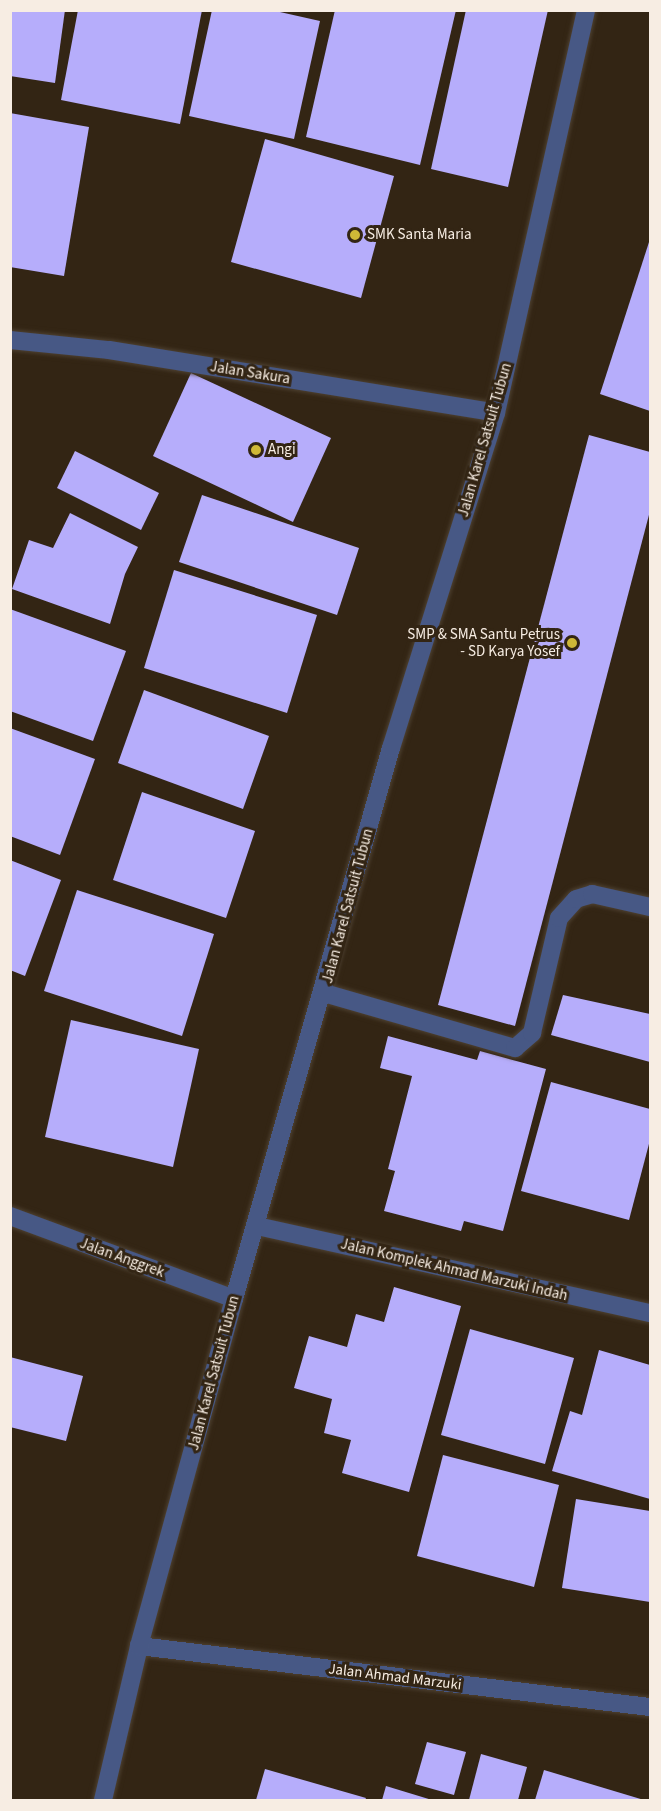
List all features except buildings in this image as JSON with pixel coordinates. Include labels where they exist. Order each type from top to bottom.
[{"type":"street","name":"Jalan Karel Satsuit Tubun","points":[[103,1800],[140,1646],[234,1299],[324,993],[391,748],[496,413],[586,10]]},
{"type":"street","name":"Jalan Sakura","points":[[12,343],[109,350],[496,413]]},
{"type":"street","points":[[324,993],[515,1048],[532,1033],[559,918],[576,899],[592,894],[651,908]]},
{"type":"street","name":"Jalan Anggrek","points":[[10,1216],[234,1299]]},
{"type":"street","name":"Jalan Komplek Ahmad Marzuki Indah","points":[[257,1226],[651,1313]]},
{"type":"street","name":"Jalan Ahmad Marzuki","points":[[140,1646],[651,1707]]},
{"type":"place","name":"SMK Santa Maria","points":[[355,235]]},
{"type":"place","name":"Angi","points":[[256,450]]},
{"type":"place","name":"SMP & SMA Santu Petrus - SD Karya Yosef","points":[[572,643]]}]
